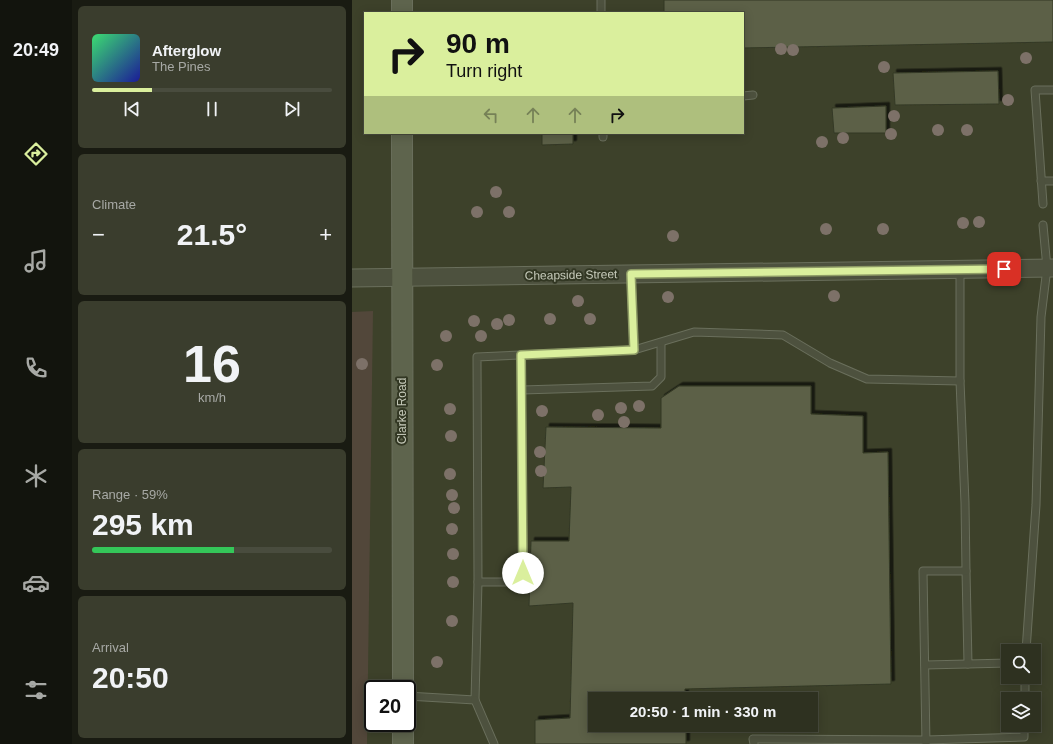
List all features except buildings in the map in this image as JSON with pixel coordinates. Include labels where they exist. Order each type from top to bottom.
[{"type":"main road","points":[[402,0],[402,12]]},
{"type":"main road","name":"Clarke Road","points":[[402,134],[402,680]]},
{"type":"main road","points":[[403,732],[403,744]]},
{"type":"street","name":"Cheapside Street","points":[[352,278],[1050,268]]},
{"type":"lane","points":[[601,0],[601,12]]},
{"type":"lane","points":[[1043,204],[1036,90],[1053,90]]},
{"type":"lane","points":[[744,96],[754,95]]},
{"type":"lane","points":[[1041,181],[1053,181]]},
{"type":"lane","points":[[1026,644],[1036,505],[1041,317],[1050,268],[1044,225]]},
{"type":"lane","points":[[960,270],[960,381],[965,503],[968,664]]},
{"type":"lane","points":[[631,274],[634,350]]},
{"type":"lane","points":[[494,744],[475,700],[478,582],[477,358],[634,350],[694,332],[783,335],[830,363],[867,379],[960,381]]},
{"type":"lane","points":[[522,390],[652,386],[661,377],[661,343]]},
{"type":"lane","points":[[478,582],[512,582],[523,573],[521,355]]},
{"type":"lane","points":[[926,742],[923,571],[966,571]]},
{"type":"lane","points":[[925,665],[1001,663]]},
{"type":"lane","points":[[416,697],[475,700]]},
{"type":"lane","points":[[754,744],[753,739],[926,742],[1024,737],[1024,732]]},
{"type":"shaded area","points":[[373,311],[368,680],[364,680],[364,732],[367,732],[367,744],[352,744],[352,312]]},
{"type":"route","points":[[523,573],[521,355],[634,350],[631,274],[1004,269]]}]
